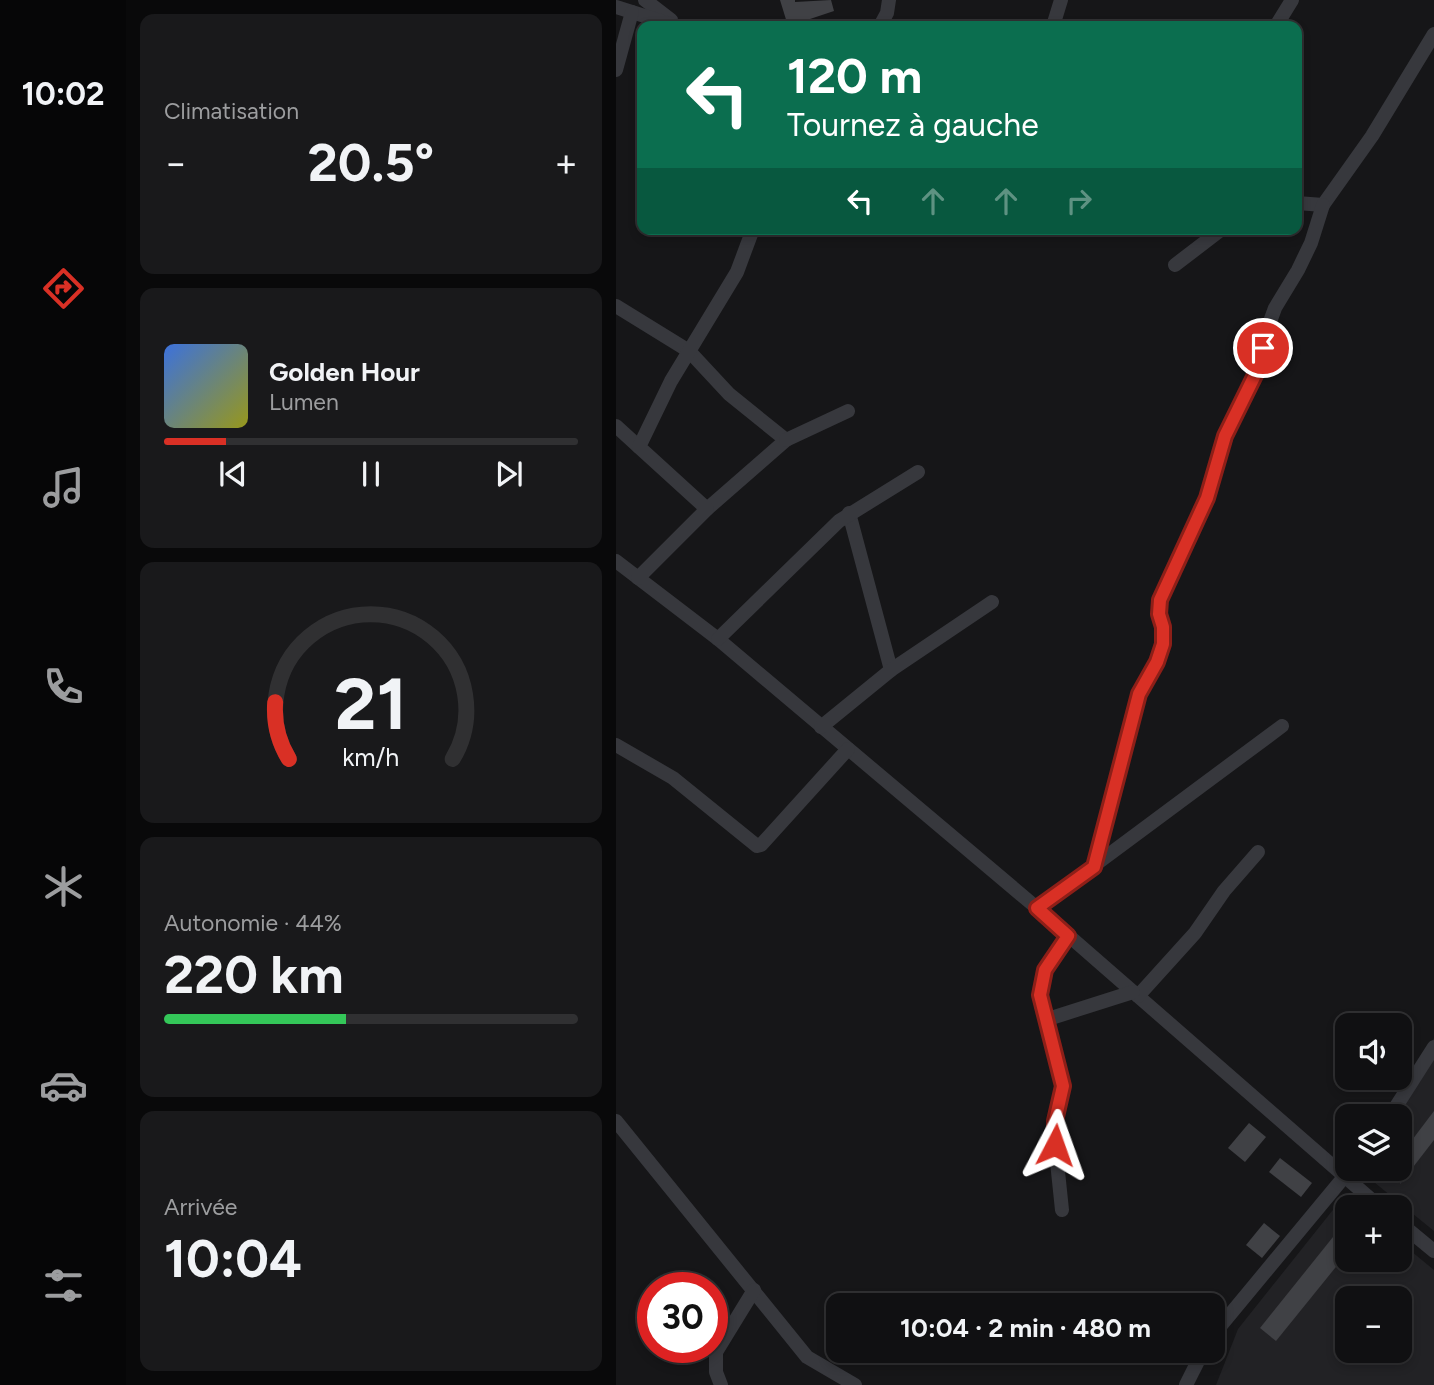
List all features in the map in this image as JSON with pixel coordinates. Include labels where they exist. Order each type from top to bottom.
[{"type":"street","points":[[645,0],[672,21]]},
{"type":"street","points":[[883,21],[889,0]]},
{"type":"street","points":[[1055,21],[1061,0]]},
{"type":"street","points":[[1279,21],[1292,0]]},
{"type":"street","points":[[616,7],[662,21]]},
{"type":"street","points":[[616,70],[632,12]]},
{"type":"street","points":[[1094,867],[1139,694],[1157,662],[1163,644],[1160,600],[1207,498],[1232,419],[1246,397],[1259,367],[1275,308],[1311,243],[1323,205],[1372,136],[1434,34]]},
{"type":"street","points":[[1302,203],[1323,205]]},
{"type":"street","points":[[639,447],[689,351],[737,272],[751,235]]},
{"type":"street","points":[[1175,265],[1214,235]]},
{"type":"street","points":[[616,306],[689,351],[729,394],[786,440]]},
{"type":"street","points":[[638,578],[706,509],[786,440],[848,411]]},
{"type":"street","points":[[616,426],[706,509]]},
{"type":"street","points":[[718,639],[849,513],[918,472]]},
{"type":"street","points":[[849,513],[891,670]]},
{"type":"street","points":[[616,561],[718,639],[1335,1163]]},
{"type":"street","points":[[821,726],[891,670],[992,602]]},
{"type":"street","points":[[1037,908],[1282,726]]},
{"type":"street","points":[[616,745],[673,778],[757,846],[761,845],[848,749]]},
{"type":"street","points":[[1045,1020],[1135,994],[1195,933],[1224,891],[1258,852]]},
{"type":"street","points":[[1062,1210],[1054,1133],[1063,1086],[1040,995],[1045,970],[1068,936]]},
{"type":"street","points":[[1398,1104],[1434,1048]]},
{"type":"street","points":[[616,1121],[807,1357],[855,1385]]},
{"type":"street","points":[[1225,1321],[1344,1181]]},
{"type":"street","points":[[1355,1181],[1368,1195]]},
{"type":"street","points":[[1412,1233],[1434,1251]]},
{"type":"street","points":[[722,1385],[716,1372],[716,1352],[754,1290]]},
{"type":"street","points":[[1186,1385],[1197,1363]]},
{"type":"shaded area","points":[[1434,1038],[1434,1231],[1412,1213],[1412,1195],[1390,1195],[1373,1181],[1412,1181],[1412,1104],[1393,1104],[1401,1090],[1412,1090],[1412,1073]]},
{"type":"shaded area","points":[[1335,1207],[1335,1272],[1412,1272],[1412,1252],[1434,1270],[1434,1385],[1216,1385],[1238,1329]]},
{"type":"building","points":[[780,0],[831,0],[834,11],[804,21],[786,21]]},
{"type":"building","points":[[1434,1111],[1434,1140],[1412,1168],[1412,1140]]},
{"type":"building","points":[[1249,1123],[1266,1137],[1245,1162],[1228,1148]]},
{"type":"building","points":[[1280,1158],[1312,1183],[1301,1197],[1269,1172]]},
{"type":"building","points":[[1264,1223],[1280,1236],[1262,1258],[1246,1245]]},
{"type":"building","points":[[1333,1237],[1335,1239],[1335,1268],[1276,1341],[1260,1328]]},
{"type":"route","points":[[1055,1145],[1055,1121],[1063,1086],[1040,995],[1045,970],[1068,936],[1037,908],[1094,867],[1139,694],[1157,662],[1163,644],[1160,600],[1207,498],[1225,436],[1259,367],[1263,348]]}]
